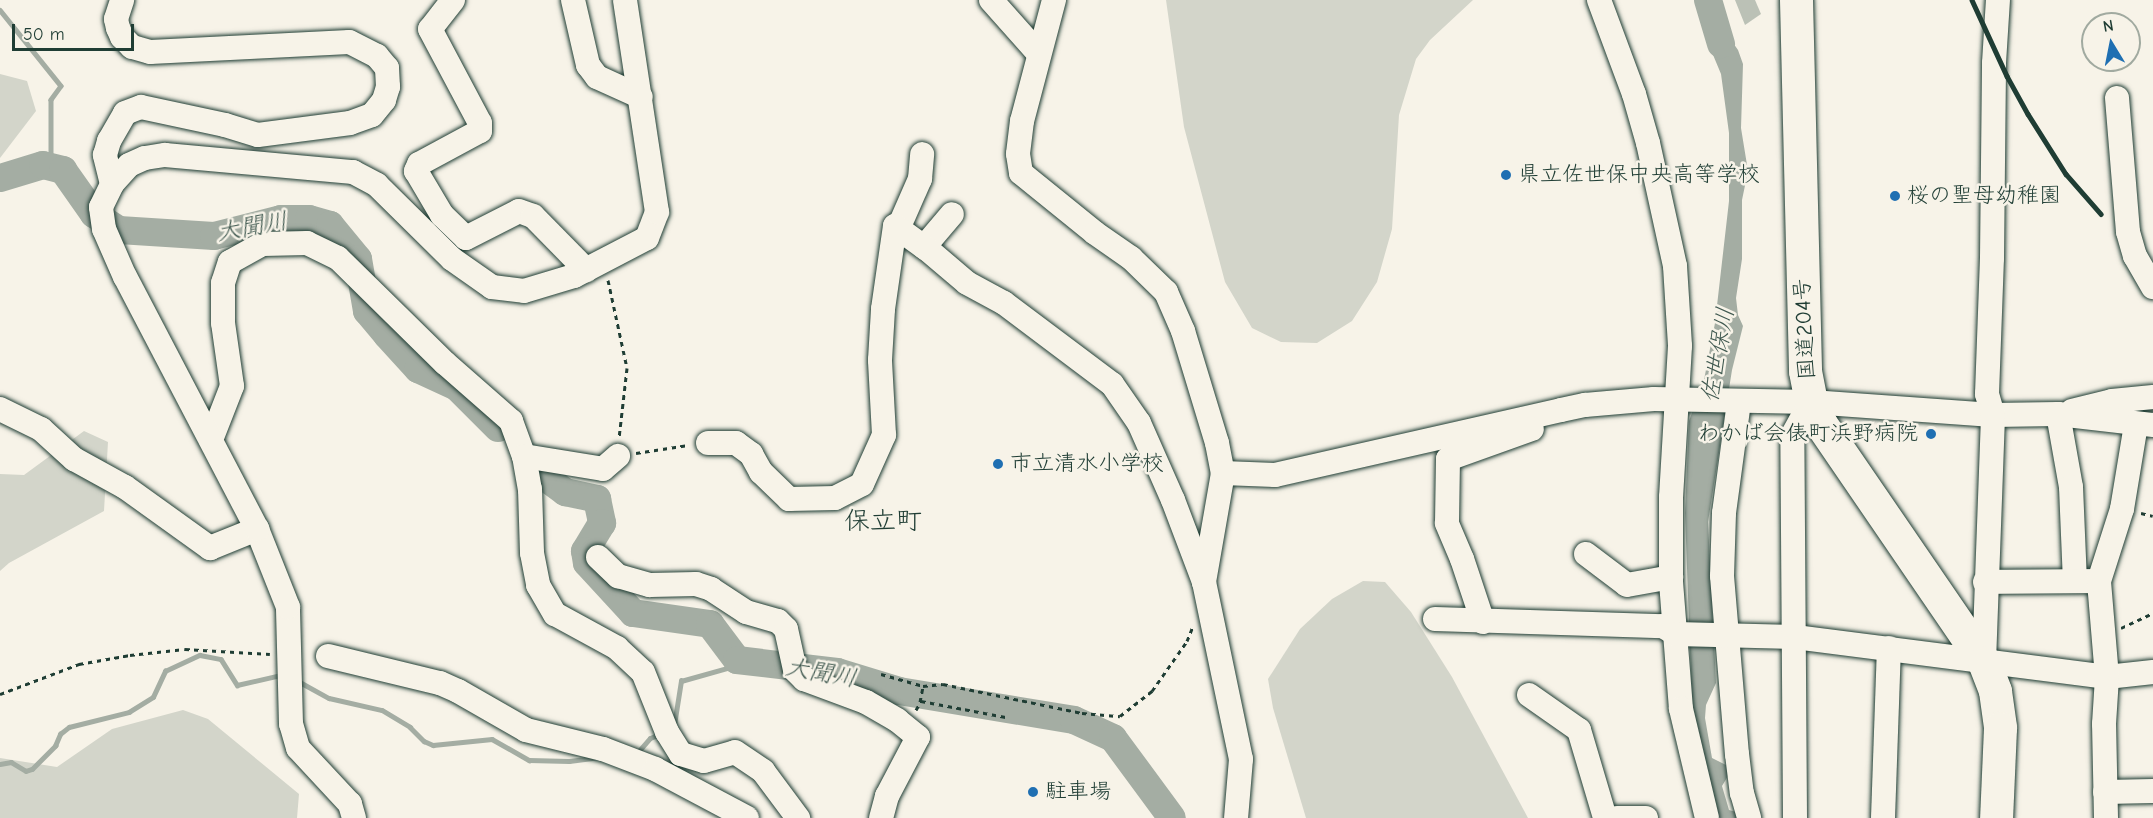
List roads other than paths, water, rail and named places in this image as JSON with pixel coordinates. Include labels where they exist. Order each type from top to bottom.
[{"type":"highway","name":"国道204号","points":[[1802,0],[1805,371],[1811,402],[1821,424],[1984,662],[1995,692],[2000,728],[1996,818]]},
{"type":"street","points":[[112,184],[105,155],[109,141],[125,113],[141,107],[225,125],[258,135],[350,123],[372,115],[384,100],[388,87],[387,68],[377,56],[350,42],[150,52],[132,47],[122,37],[116,19],[122,0]]},
{"type":"street","points":[[453,0],[430,29],[480,123],[480,131],[419,164],[416,171],[442,215],[466,238],[519,211],[533,216],[580,273]]},
{"type":"street","points":[[573,0],[588,65],[597,77],[641,97]]},
{"type":"street","points":[[354,818],[350,804],[298,748],[291,724],[291,651],[288,607],[257,529],[125,277],[103,218],[112,184],[129,165],[145,158],[165,155],[352,172],[376,185],[452,259],[492,287],[524,291],[580,273],[647,238],[655,223],[657,212],[625,0]]},
{"type":"street","points":[[991,0],[1038,54]]},
{"type":"street","points":[[1054,0],[1022,121],[1018,154],[1021,173],[1095,233],[1131,258],[1166,292],[1184,331],[1217,442],[1223,473],[1205,591]]},
{"type":"street","points":[[1599,0],[1634,94],[1648,143],[1675,266],[1680,346],[1671,485],[1671,577],[1681,708],[1707,818]]},
{"type":"street","points":[[1984,662],[1985,582],[1993,415],[1987,394],[1994,63],[1998,0]]},
{"type":"street","points":[[2117,98],[2128,232],[2135,256],[2153,287]]},
{"type":"street","points":[[898,229],[920,179],[922,154]]},
{"type":"street","points":[[924,247],[952,214]]},
{"type":"street","points":[[708,443],[736,443],[752,454],[761,472],[789,499],[835,498],[862,484],[884,435],[880,360],[883,309],[895,226],[967,283],[1004,303],[1112,384],[1138,423],[1173,500],[1205,591],[1241,759],[1236,818]]},
{"type":"street","points":[[211,440],[232,386],[223,323],[223,282],[230,262],[262,244],[307,243],[338,258],[392,312],[511,421],[524,456],[530,489],[532,553],[538,585],[555,614],[617,648],[643,672],[664,727],[681,754],[704,761],[735,752],[763,771],[798,818]]},
{"type":"street","points":[[2058,414],[2112,401],[2153,397]]},
{"type":"street","points":[[1223,473],[1275,475],[1585,405],[1678,399],[1811,402],[1993,415],[2058,414],[2145,424],[2122,509],[2087,581]]},
{"type":"street","points":[[1733,401],[1724,513],[1722,576],[1737,754],[1742,793],[1749,818]]},
{"type":"street","points":[[1795,818],[1792,436],[1811,402]]},
{"type":"street","points":[[0,409],[41,429],[74,459],[125,487],[210,548],[257,529]]},
{"type":"street","points":[[1483,622],[1462,559],[1447,524],[1448,459],[1533,429],[1561,410]]},
{"type":"street","points":[[2058,414],[2087,581],[2104,637],[2107,677],[2104,724],[2106,818]]},
{"type":"street","points":[[524,456],[610,462]]},
{"type":"street","points":[[1586,554],[1627,585],[1671,577]]},
{"type":"street","points":[[598,557],[618,576],[650,585],[696,584],[711,589],[746,612],[778,621],[786,628],[795,670],[804,679],[866,702],[918,737],[887,796],[881,818]]},
{"type":"street","points":[[1985,582],[2087,581]]},
{"type":"street","points":[[1435,618],[1483,622],[1663,626],[1676,634],[1795,637],[2107,677],[2153,672]]},
{"type":"street","points":[[1883,818],[1889,648]]},
{"type":"street","points":[[328,656],[440,683],[459,691],[526,730],[603,749],[655,769],[747,818]]},
{"type":"street","points":[[1528,695],[1579,730],[1605,818]]},
{"type":"street","points":[[2105,792],[2153,790]]},
{"type":"street","points":[[1617,818],[1646,818]]},
{"type":"water","points":[[1706,4],[1738,50],[1743,64],[1741,128],[1748,171],[1742,200],[1742,259],[1736,298],[1738,315],[1743,326],[1732,370],[1708,522],[1716,683],[1706,705],[1705,718],[1712,758],[1726,765],[1728,776],[1722,786],[1729,810],[1736,812],[1739,818],[1716,818],[1692,705],[1685,513],[1689,421],[1704,380],[1715,323],[1729,201],[1729,133],[1721,74],[1711,50]]},
{"type":"waterway","name":"佐世保川","points":[[1708,0],[1721,44]]},
{"type":"waterway","points":[[0,10],[61,86],[51,100],[51,167]]},
{"type":"waterway","name":"大聞川","points":[[0,178],[43,165],[63,170],[94,214],[119,230],[214,236],[281,219],[309,219],[330,225],[358,259],[367,311],[418,369],[457,387],[498,428]]},
{"type":"waterway","name":"大聞川","points":[[546,478],[565,492],[597,499],[602,523],[585,551],[587,563],[633,613],[710,624],[737,660],[837,672],[899,691],[1074,720],[1113,738],[1172,818]]},
{"type":"waterway","points":[[0,764],[11,762],[26,771],[32,769],[55,746],[60,734],[69,727],[129,712],[153,697],[165,671],[200,655],[221,659],[237,685],[281,675]]},
{"type":"waterway","points":[[674,725],[681,681],[727,668],[737,660]]},
{"type":"waterway","points":[[298,681],[329,698],[382,710],[410,727],[424,741],[433,745],[492,739],[529,760],[569,761],[594,758]]},
{"type":"waterway","points":[[638,752],[650,738],[661,734]]},
{"type":"railway","points":[[1972,0],[2007,76],[2028,114],[2066,174],[2101,214]]},
{"type":"place","name":"県立佐世保中央高等学校","points":[[1506,175]]},
{"type":"place","name":"桜の聖母幼稚園","points":[[1895,196]]},
{"type":"place","name":"わかば会俵町浜野病院","points":[[1931,434]]},
{"type":"place","name":"市立清水小学校","points":[[998,464]]},
{"type":"place","name":"駐車場","points":[[1033,792]]},
{"type":"district","name":"保立町","points":[[883,522]]}]
